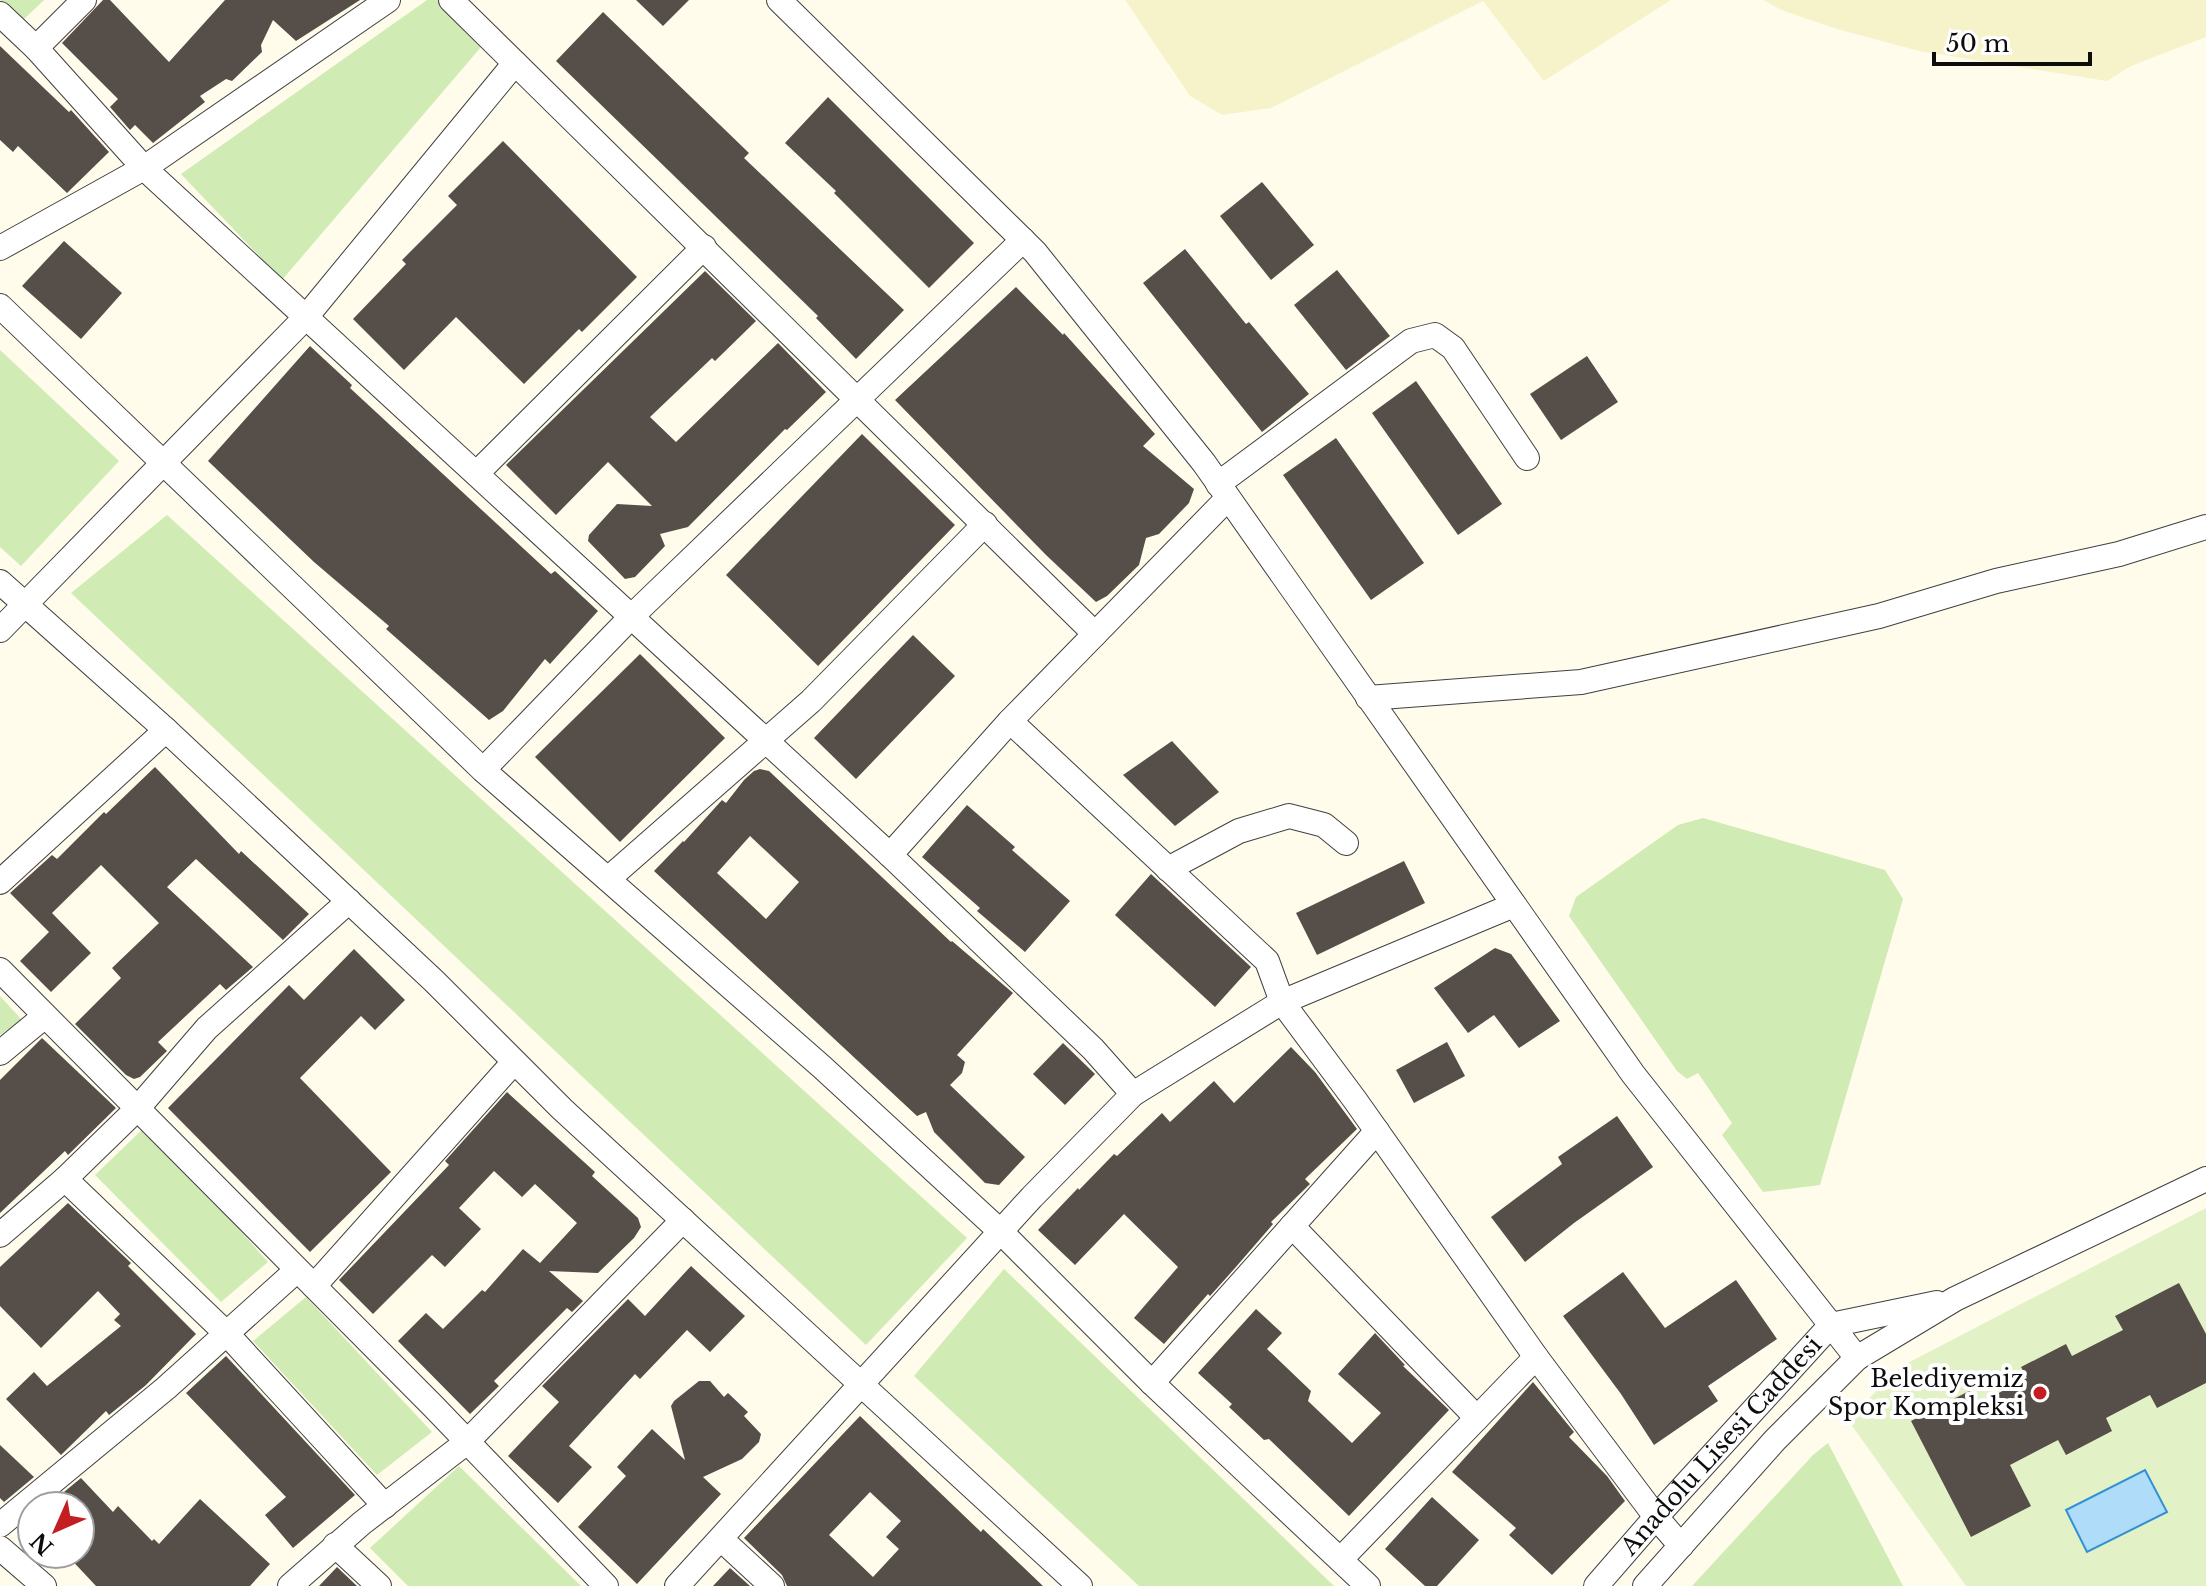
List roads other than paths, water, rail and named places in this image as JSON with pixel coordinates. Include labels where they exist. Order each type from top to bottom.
[{"type":"street","points":[[36,48],[84,0]]},
{"type":"street","points":[[0,248],[144,168],[388,0]]},
{"type":"street","points":[[451,0],[1095,634]]},
{"type":"street","points":[[779,0],[1035,252],[1223,491],[1633,1074],[1857,1358]]},
{"type":"street","points":[[0,14],[36,48],[144,168],[890,855],[1093,1049],[1133,1094]]},
{"type":"street","points":[[0,630],[306,317],[515,63]]},
{"type":"street","points":[[483,770],[632,616],[1023,240]]},
{"type":"street","points":[[477,473],[704,247]]},
{"type":"street","points":[[0,306],[483,770],[822,1067],[1001,1232],[1152,1383],[1368,1586]]},
{"type":"street","points":[[890,855],[1223,491],[1411,341],[1435,335],[1453,348],[1527,458]]},
{"type":"street","points":[[608,879],[766,743],[985,524]]},
{"type":"street","points":[[1368,698],[1581,682],[1879,616],[1996,581],[2119,554],[2206,527]]},
{"type":"street","points":[[0,582],[166,730],[434,981],[514,1062],[1080,1586]]},
{"type":"street","points":[[1010,721],[1267,961],[1282,1002],[1536,1357],[1681,1546]]},
{"type":"street","points":[[0,882],[166,730]]},
{"type":"street","points":[[1168,869],[1239,831],[1289,816],[1324,825],[1346,843]]},
{"type":"street","points":[[0,1235],[65,1179],[137,1109],[207,1028],[349,901]]},
{"type":"street","points":[[677,1586],[1001,1232],[1133,1094],[1282,1002],[1514,905]]},
{"type":"street","points":[[0,970],[606,1586]]},
{"type":"street","points":[[0,1053],[45,1016]]},
{"type":"street","points":[[0,1525],[227,1334],[306,1278],[514,1062]]},
{"type":"street","points":[[1152,1383],[1377,1131]]},
{"type":"street","points":[[65,1179],[227,1334],[385,1506]]},
{"type":"street","points":[[1955,1299],[2206,1179]]},
{"type":"street","points":[[290,1586],[335,1545],[467,1442],[683,1220]]},
{"type":"street","points":[[1292,1226],[1477,1418]]},
{"type":"street","name":"Anadolu Lisesi Caddesi","points":[[1596,1586],[1831,1325],[1955,1299]]},
{"type":"street","name":"Anadolu Lisesi Caddesi","points":[[1645,1586],[1775,1440],[1857,1358],[1955,1299]]},
{"type":"street","points":[[1341,1559],[1536,1357]]},
{"type":"street","points":[[721,1539],[772,1586]]},
{"type":"street","points":[[335,1545],[379,1586]]},
{"type":"street","points":[[2,1552],[44,1586]]},
{"type":"water","points":[[2145,1470],[2167,1512],[2087,1552],[2066,1510]]},
{"type":"place","name":"Belediyemiz Spor Kompleksi","points":[[2040,1393]]}]
